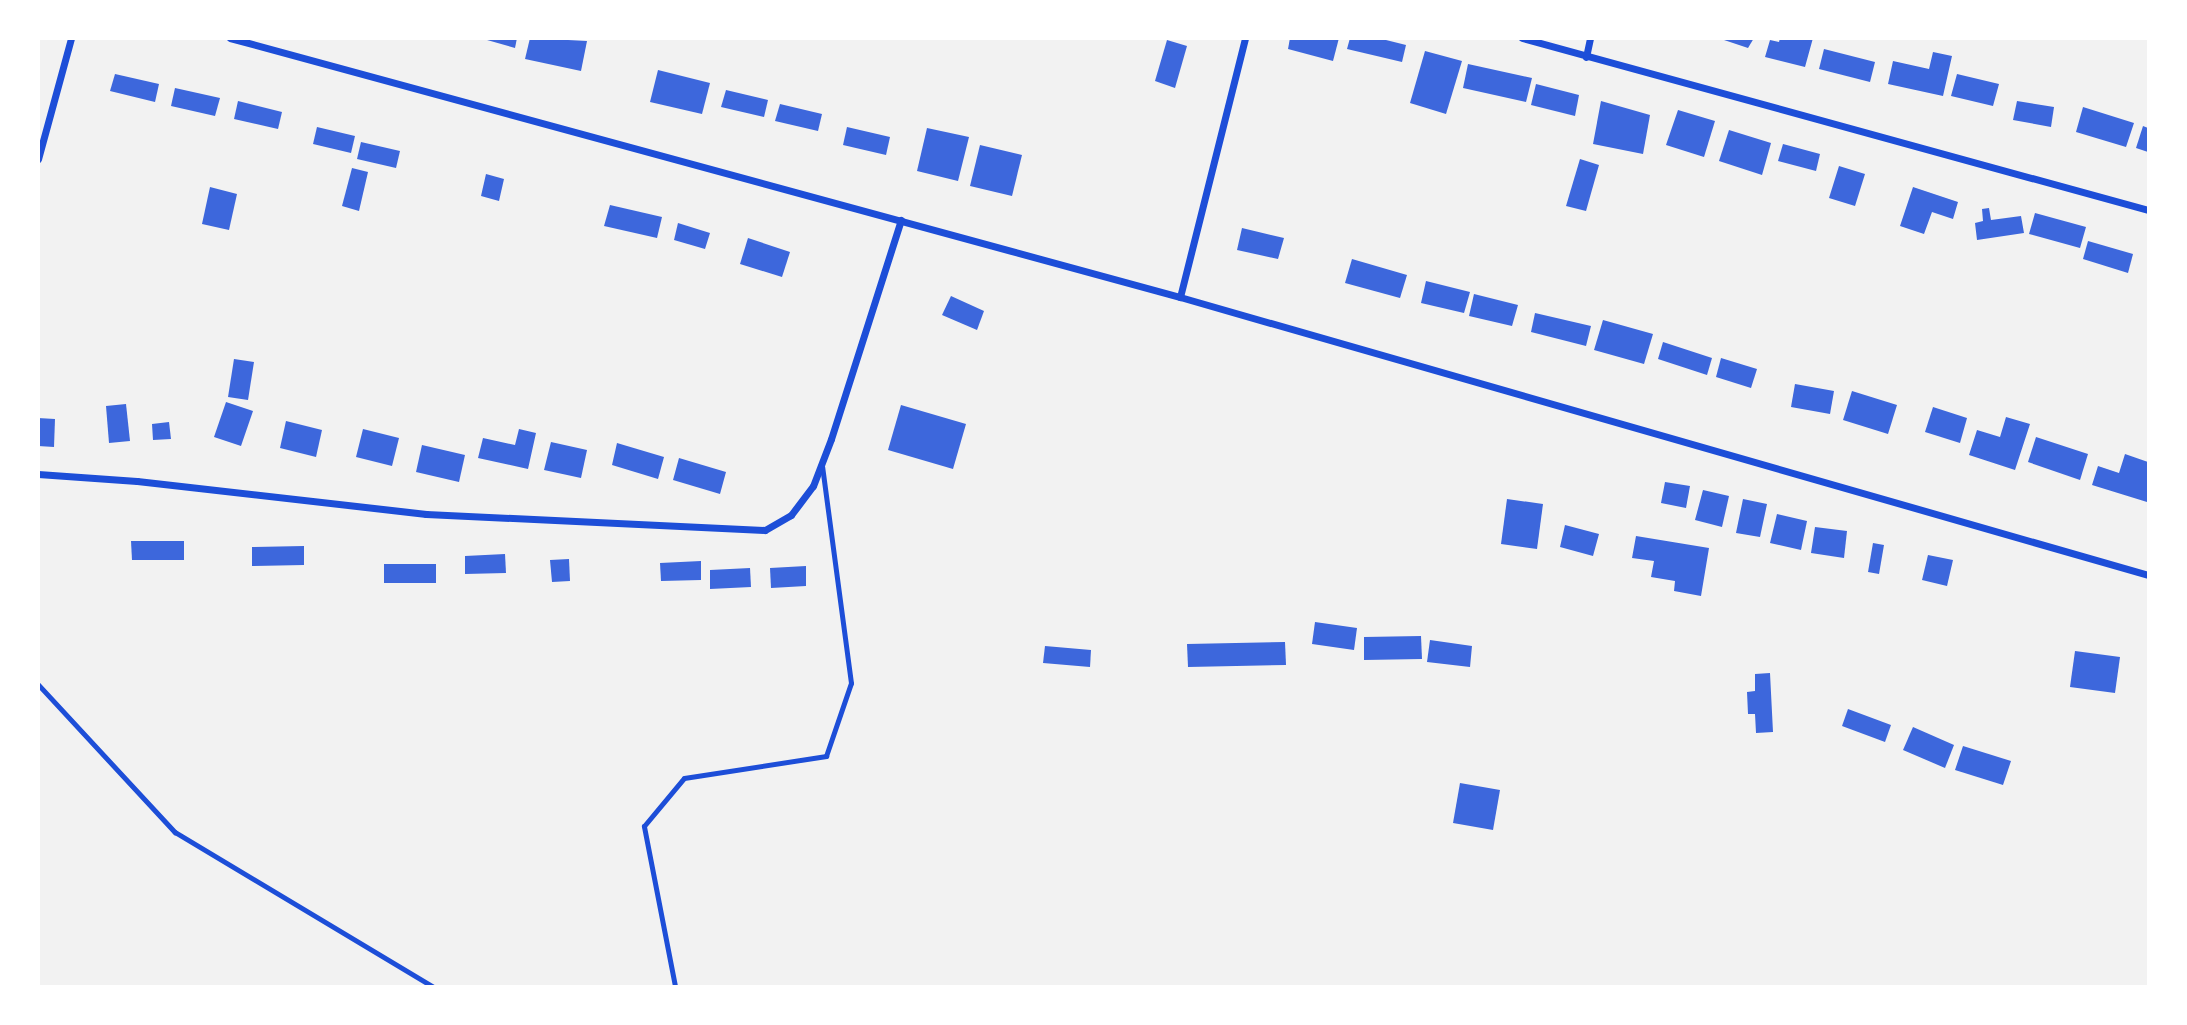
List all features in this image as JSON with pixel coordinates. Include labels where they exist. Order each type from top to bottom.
[{"type":"street","points":[[38,159],[71,38]]},
{"type":"street","points":[[230,38],[1180,297],[2148,575]]},
{"type":"street","points":[[1180,297],[1245,38]]},
{"type":"street","points":[[1522,38],[2148,210]]},
{"type":"street","points":[[1586,57],[1590,38]]},
{"type":"street","points":[[38,474],[137,481],[426,514],[765,530],[791,515],[813,486],[901,220]]},
{"type":"lane","points":[[675,986],[644,826],[684,778],[826,756],[851,683],[821,464]]},
{"type":"path","points":[[38,684],[175,832],[432,986]]},
{"type":"building","points":[[480,38],[517,38],[515,48]]},
{"type":"building","points":[[530,38],[587,41],[581,71],[525,59]]},
{"type":"building","points":[[1290,38],[1339,38],[1333,61],[1288,49]]},
{"type":"building","points":[[1350,38],[1378,38],[1406,45],[1402,62],[1347,49]]},
{"type":"building","points":[[1718,38],[1754,38],[1748,48]]},
{"type":"building","points":[[1780,38],[1813,38],[1805,67],[1765,57],[1770,40],[1779,42]]},
{"type":"building","points":[[1167,40],[1187,46],[1175,88],[1155,81]]},
{"type":"building","points":[[1824,49],[1875,62],[1870,82],[1819,69]]},
{"type":"building","points":[[1425,51],[1462,61],[1446,114],[1410,103]]},
{"type":"building","points":[[1933,52],[1952,56],[1943,96],[1888,84],[1893,61],[1929,69]]},
{"type":"building","points":[[1468,64],[1532,78],[1526,102],[1463,88]]},
{"type":"building","points":[[658,70],[710,83],[702,114],[650,102]]},
{"type":"building","points":[[115,74],[159,84],[155,102],[110,91]]},
{"type":"building","points":[[1957,74],[1999,84],[1993,106],[1951,96]]},
{"type":"building","points":[[1536,84],[1579,95],[1575,116],[1531,105]]},
{"type":"building","points":[[175,88],[220,98],[215,116],[171,106]]},
{"type":"building","points":[[726,90],[768,100],[764,117],[721,107]]},
{"type":"building","points":[[238,101],[282,112],[278,129],[234,119]]},
{"type":"building","points":[[1601,101],[1650,115],[1643,154],[1593,144]]},
{"type":"building","points":[[2017,101],[2054,107],[2051,127],[2013,120]]},
{"type":"building","points":[[780,104],[822,114],[818,131],[775,121]]},
{"type":"building","points":[[2083,107],[2134,123],[2126,147],[2076,132]]},
{"type":"building","points":[[1678,110],[1715,121],[1704,157],[1666,145]]},
{"type":"building","points":[[2143,126],[2148,128],[2148,152],[2136,148]]},
{"type":"building","points":[[317,127],[355,136],[351,153],[313,144]]},
{"type":"building","points":[[847,127],[890,137],[886,155],[843,145]]},
{"type":"building","points":[[927,128],[969,137],[958,181],[917,171]]},
{"type":"building","points":[[1729,130],[1771,143],[1762,175],[1719,161]]},
{"type":"building","points":[[361,142],[400,151],[396,168],[357,159]]},
{"type":"building","points":[[1783,144],[1820,154],[1816,171],[1778,161]]},
{"type":"building","points":[[980,145],[1022,155],[1012,196],[970,186]]},
{"type":"building","points":[[1580,159],[1599,165],[1586,211],[1566,206]]},
{"type":"building","points":[[1839,166],[1865,174],[1855,206],[1829,198]]},
{"type":"building","points":[[352,168],[368,172],[359,211],[342,206]]},
{"type":"building","points":[[486,174],[504,179],[499,201],[481,196]]},
{"type":"building","points":[[210,187],[237,194],[229,230],[202,224]]},
{"type":"building","points":[[1913,187],[1958,202],[1953,219],[1932,212],[1924,234],[1900,226]]},
{"type":"building","points":[[610,205],[662,217],[657,238],[604,226]]},
{"type":"building","points":[[1989,208],[1991,220],[2021,216],[2024,233],[1977,240],[1975,223],[1983,221],[1982,209]]},
{"type":"building","points":[[2035,213],[2086,227],[2080,248],[2029,234]]},
{"type":"building","points":[[678,223],[710,233],[705,249],[674,240]]},
{"type":"building","points":[[1242,228],[1284,238],[1278,259],[1237,250]]},
{"type":"building","points":[[748,238],[790,252],[782,277],[740,264]]},
{"type":"building","points":[[2088,241],[2133,254],[2128,273],[2083,259]]},
{"type":"building","points":[[1352,259],[1407,275],[1400,298],[1345,283]]},
{"type":"building","points":[[1426,281],[1470,292],[1464,313],[1421,303]]},
{"type":"building","points":[[1474,294],[1518,305],[1512,326],[1469,316]]},
{"type":"building","points":[[951,296],[984,311],[977,330],[942,315]]},
{"type":"building","points":[[1535,313],[1591,326],[1586,346],[1531,332]]},
{"type":"building","points":[[1603,320],[1653,334],[1644,364],[1594,350]]},
{"type":"building","points":[[1663,342],[1712,358],[1707,375],[1658,359]]},
{"type":"building","points":[[1721,358],[1757,369],[1751,388],[1716,377]]},
{"type":"building","points":[[234,359],[254,362],[248,400],[228,397]]},
{"type":"building","points":[[1795,384],[1834,391],[1830,414],[1791,407]]},
{"type":"building","points":[[1852,391],[1897,405],[1888,434],[1843,420]]},
{"type":"building","points":[[226,402],[253,411],[241,446],[214,437]]},
{"type":"building","points":[[126,404],[130,441],[109,443],[106,406]]},
{"type":"building","points":[[901,405],[966,424],[953,469],[888,450]]},
{"type":"building","points":[[1933,407],[1967,418],[1960,443],[1925,432]]},
{"type":"building","points":[[2006,417],[2030,424],[2015,470],[1969,455],[1977,430],[2000,437]]},
{"type":"building","points":[[38,418],[55,419],[54,447],[38,446]]},
{"type":"building","points":[[286,421],[322,430],[316,457],[280,448]]},
{"type":"building","points":[[169,422],[171,439],[153,440],[152,424]]},
{"type":"building","points":[[363,429],[399,438],[392,466],[356,457]]},
{"type":"building","points":[[519,429],[536,433],[528,469],[478,458],[483,438],[515,445]]},
{"type":"building","points":[[2036,437],[2088,454],[2080,480],[2028,462]]},
{"type":"building","points":[[551,442],[587,450],[581,478],[544,470]]},
{"type":"building","points":[[617,443],[664,457],[658,479],[612,465]]},
{"type":"building","points":[[422,445],[465,455],[459,482],[416,472]]},
{"type":"building","points":[[2125,454],[2148,462],[2147,502],[2092,485],[2098,466],[2119,473]]},
{"type":"building","points":[[679,458],[726,472],[720,494],[673,480]]},
{"type":"building","points":[[1665,482],[1690,486],[1686,508],[1661,503]]},
{"type":"building","points":[[1703,490],[1729,496],[1722,527],[1695,520]]},
{"type":"building","points":[[1507,499],[1543,504],[1537,549],[1501,544]]},
{"type":"building","points":[[1743,499],[1767,504],[1760,537],[1736,533]]},
{"type":"building","points":[[1777,514],[1807,521],[1801,550],[1770,543]]},
{"type":"building","points":[[1565,525],[1599,534],[1593,556],[1560,547]]},
{"type":"building","points":[[1815,527],[1847,531],[1844,558],[1811,553]]},
{"type":"building","points":[[1636,536],[1709,548],[1701,596],[1674,591],[1675,581],[1651,577],[1654,561],[1632,558]]},
{"type":"building","points":[[131,541],[184,541],[184,560],[132,560]]},
{"type":"building","points":[[1873,543],[1884,545],[1879,574],[1868,572]]},
{"type":"building","points":[[304,546],[304,565],[252,566],[252,547]]},
{"type":"building","points":[[505,554],[506,573],[465,574],[465,556]]},
{"type":"building","points":[[1928,555],[1953,560],[1947,586],[1922,580]]},
{"type":"building","points":[[569,559],[570,581],[552,582],[550,560]]},
{"type":"building","points":[[701,561],[701,580],[661,581],[660,563]]},
{"type":"building","points":[[384,564],[436,564],[436,583],[384,583]]},
{"type":"building","points":[[806,566],[806,586],[771,588],[770,568]]},
{"type":"building","points":[[750,568],[751,587],[710,589],[710,570]]},
{"type":"building","points":[[1315,622],[1357,628],[1354,650],[1312,644]]},
{"type":"building","points":[[1421,636],[1422,659],[1364,660],[1364,637]]},
{"type":"building","points":[[1430,640],[1472,646],[1470,667],[1427,662]]},
{"type":"building","points":[[1285,642],[1286,665],[1188,667],[1187,644]]},
{"type":"building","points":[[1045,646],[1091,650],[1090,667],[1043,663]]},
{"type":"building","points":[[2075,651],[2120,657],[2115,693],[2070,687]]},
{"type":"building","points":[[1770,673],[1773,732],[1756,733],[1755,714],[1748,714],[1747,692],[1755,691],[1755,674]]},
{"type":"building","points":[[1848,709],[1891,725],[1885,742],[1842,726]]},
{"type":"building","points":[[1913,727],[1954,745],[1945,768],[1903,750]]},
{"type":"building","points":[[1963,746],[2011,761],[2003,785],[1955,770]]},
{"type":"building","points":[[1460,783],[1500,790],[1493,830],[1453,823]]}]
